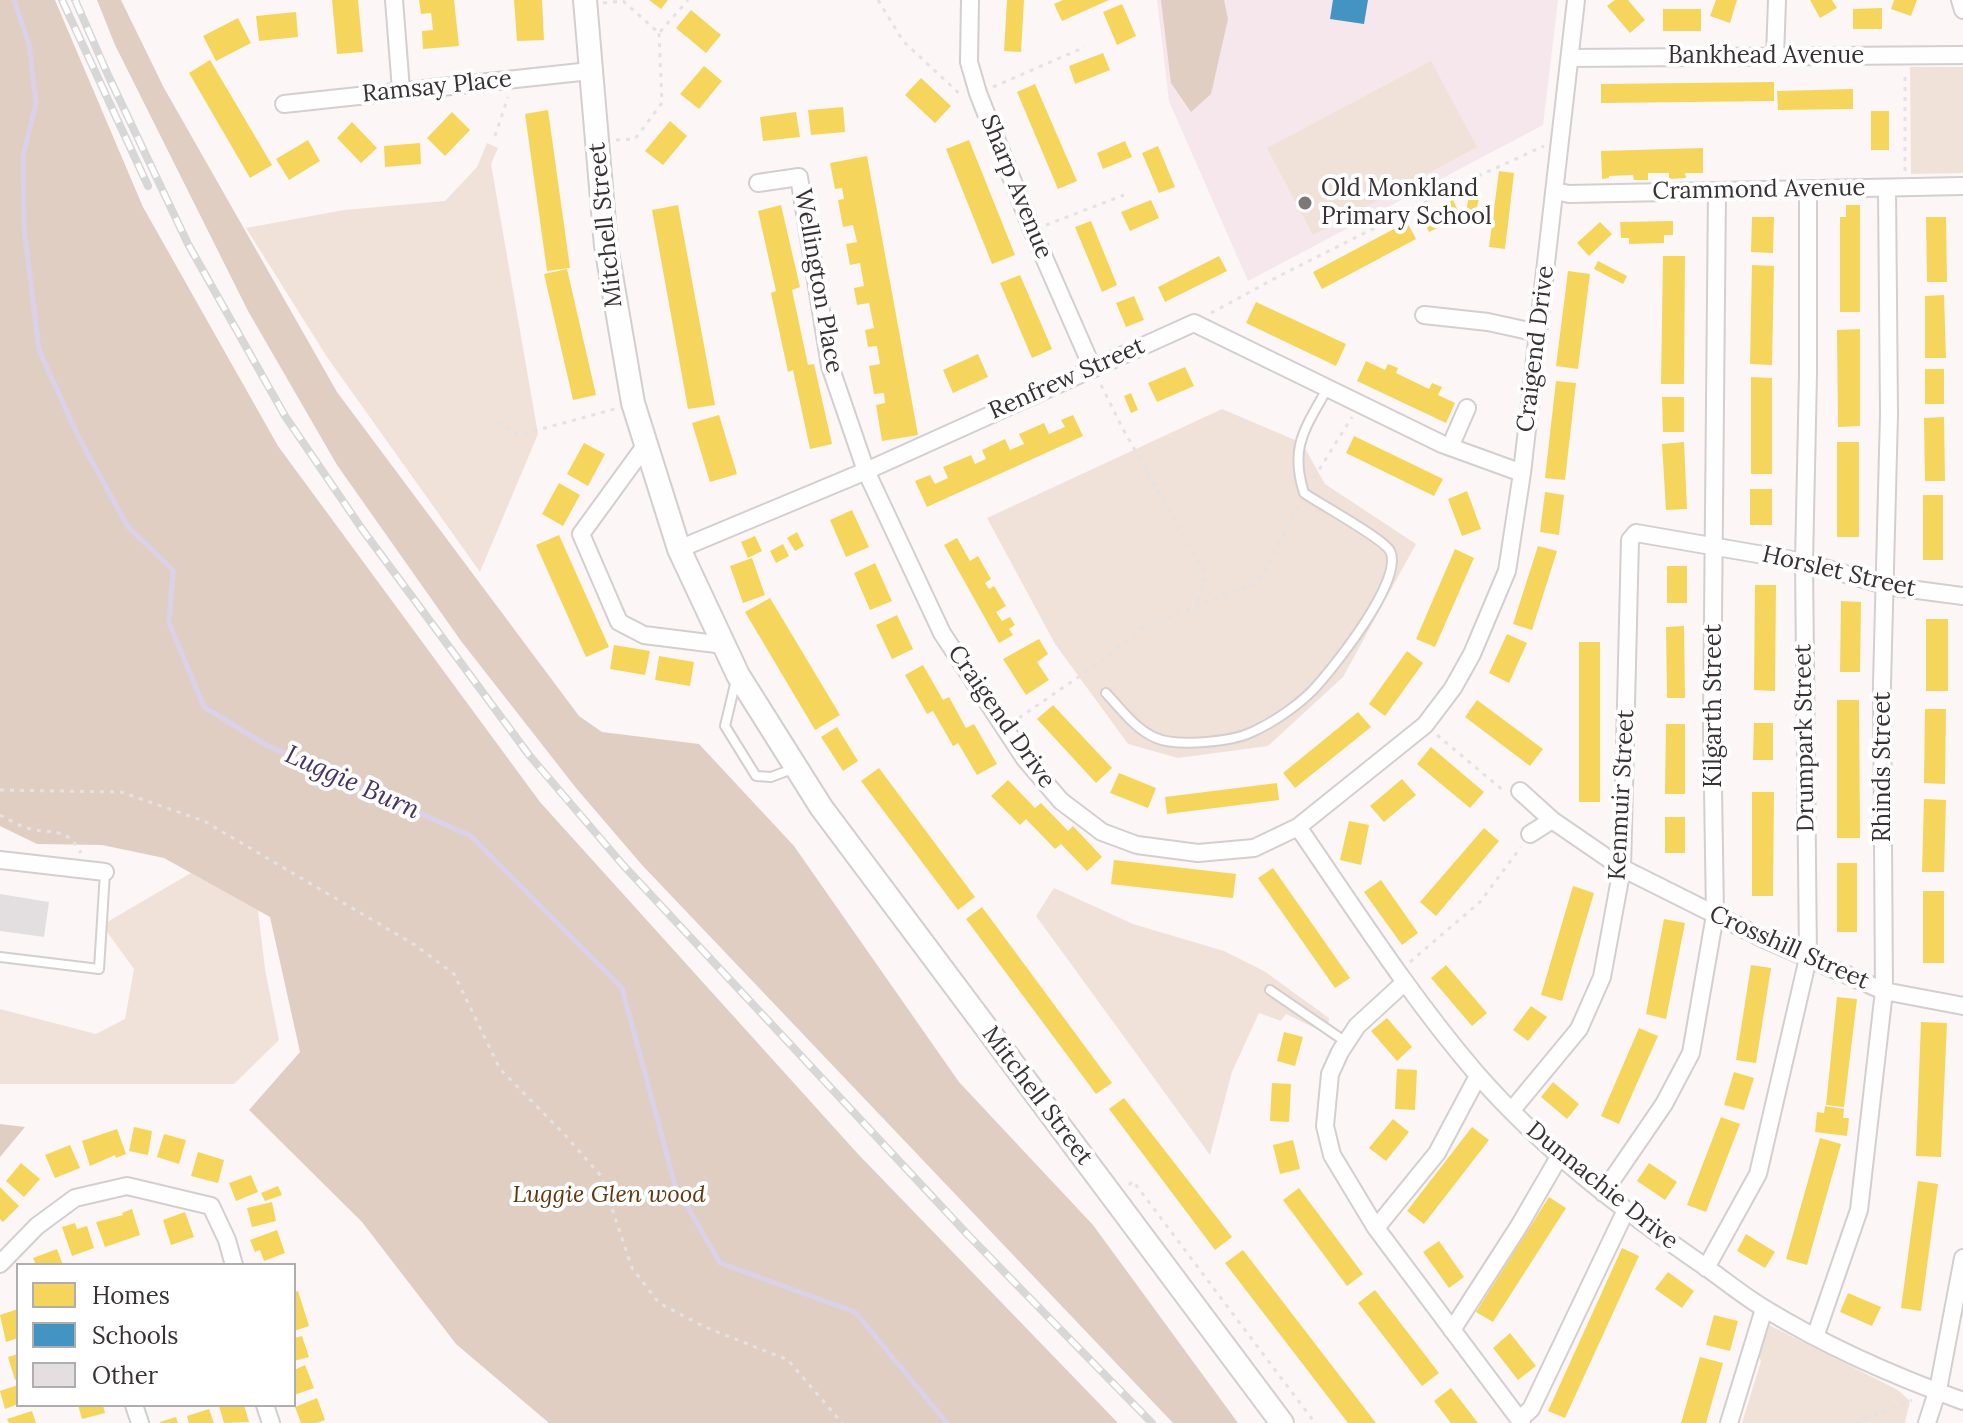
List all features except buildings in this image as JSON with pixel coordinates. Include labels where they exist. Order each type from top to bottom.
[{"type":"street","points":[[394,0],[401,90]]},
{"type":"street","name":"Sharp Avenue","points":[[970,0],[971,96],[1092,367]]},
{"type":"street","name":"Craigend Drive","points":[[866,471],[942,633],[1040,779],[1061,801],[1102,832],[1137,845],[1198,853],[1254,848],[1298,827],[1425,725],[1453,688],[1472,654],[1507,571],[1522,473],[1576,0]]},
{"type":"street","points":[[1775,57],[1777,0]]},
{"type":"street","points":[[1960,0],[1963,10]]},
{"type":"street","name":"Mitchell Street","points":[[585,2],[606,246],[633,403],[679,549],[738,675],[795,768],[921,942],[1282,1423]]},
{"type":"street","name":"Bankhead Avenue","points":[[1570,58],[1963,55]]},
{"type":"street","name":"Ramsay Place","points":[[284,104],[590,71]]},
{"type":"street","name":"Wellington Place","points":[[758,183],[799,177],[830,366],[866,471]]},
{"type":"street","name":"Crammond Avenue","points":[[1555,191],[1569,194],[1963,186]]},
{"type":"street","name":"Rhinds Street","points":[[1815,1337],[1859,1210],[1884,991],[1882,684],[1887,586],[1889,414],[1887,188]]},
{"type":"street","name":"Drumpark Street","points":[[1706,1268],[1758,1174],[1808,958],[1804,562],[1808,189]]},
{"type":"street","name":"Kilgarth Street","points":[[1603,1193],[1664,1104],[1691,1053],[1715,915],[1712,724],[1717,191]]},
{"type":"street","points":[[1424,315],[1488,322],[1538,333]]},
{"type":"street","points":[[1194,323],[1450,447],[1522,473]]},
{"type":"street","name":"Renfrew Street","points":[[679,549],[866,471],[1194,323]]},
{"type":"street","points":[[1450,447],[1467,408]]},
{"type":"street","points":[[645,446],[581,534],[619,622],[644,635],[724,645]]},
{"type":"street","name":"Kenmuir Street","points":[[1512,1110],[1579,1029],[1602,977],[1622,868],[1630,540],[1636,533],[1715,545]]},
{"type":"street","name":"Horslet Street","points":[[1715,545],[1804,562],[1887,586],[1963,596]]},
{"type":"street","points":[[1520,791],[1552,820],[1530,834]]},
{"type":"street","name":"Crosshill Street","points":[[1552,820],[1622,868],[1808,958],[1884,991],[1963,1006]]},
{"type":"street","name":"Dunnachie Drive","points":[[1298,827],[1401,977],[1478,1076],[1559,1157],[1603,1193],[1764,1309],[1882,1368],[1963,1401]]},
{"type":"street","points":[[0,860],[98,871]]},
{"type":"street","points":[[1401,977],[1357,1026],[1330,1074],[1325,1126],[1332,1155],[1376,1228],[1521,1421],[1531,1409],[1626,1210]]},
{"type":"street","points":[[1376,1228],[1437,1153],[1478,1076]]},
{"type":"street","points":[[1452,1330],[1559,1157]]},
{"type":"street","points":[[0,1264],[37,1226],[75,1198],[127,1186],[211,1206],[227,1240],[233,1263]]},
{"type":"street","points":[[1927,1423],[1938,1391],[1963,1258]]},
{"type":"street","points":[[1729,1423],[1764,1309]]},
{"type":"lane","points":[[1106,693],[1135,724],[1156,738],[1177,743],[1221,740],[1249,734],[1275,719],[1311,691],[1346,648],[1386,588],[1393,566],[1390,551],[1375,537],[1304,493],[1297,456],[1301,437],[1328,387]]},
{"type":"lane","points":[[738,675],[725,726],[756,776],[771,777],[795,768]]},
{"type":"lane","points":[[0,957],[99,969],[98,871]]},
{"type":"lane","points":[[1270,990],[1346,1042]]},
{"type":"path","points":[[597,142],[635,139],[662,103],[659,33],[688,0]]},
{"type":"path","points":[[878,0],[903,41],[971,96],[1085,47]]},
{"type":"path","points":[[585,2],[623,1],[659,33]]},
{"type":"path","points":[[1905,55],[1905,187]]},
{"type":"path","points":[[495,136],[509,94],[509,79]]},
{"type":"path","points":[[1194,323],[1283,274],[1561,136]]},
{"type":"path","points":[[1032,230],[1124,195]]},
{"type":"path","points":[[1092,367],[1123,429],[1205,573],[1196,605]]},
{"type":"path","points":[[497,423],[519,435],[633,403]]},
{"type":"path","points":[[1004,728],[1103,660],[1143,627],[1259,582],[1304,493],[1360,403]]},
{"type":"path","points":[[1425,725],[1505,793],[1520,791]]},
{"type":"path","points":[[0,790],[121,792],[204,821],[415,945],[454,974],[500,1069],[601,1176],[632,1268],[659,1303],[705,1327],[788,1360],[842,1423]]},
{"type":"path","points":[[0,815],[25,827],[62,833],[73,840],[98,871]]},
{"type":"path","points":[[1401,977],[1480,902],[1530,834]]},
{"type":"path","points":[[1114,1197],[1133,1181],[1315,1423]]},
{"type":"path","points":[[1855,1423],[1912,1400]]},
{"type":"shaded area","name":"Old Monkland Primary School","points":[[1157,0],[1558,0],[1543,125],[1248,281],[1169,101]]},
{"type":"shaded area","points":[[1431,61],[1477,147],[1313,235],[1267,148]]},
{"type":"shaded area","points":[[1910,67],[1963,67],[1963,173],[1911,174]]},
{"type":"shaded area","points":[[487,143],[498,148],[491,164],[538,434],[480,572],[327,357],[246,228],[344,210],[445,201],[477,167]]},
{"type":"shaded area","points":[[1222,409],[1302,443],[1325,484],[1416,544],[1343,677],[1268,746],[1178,758],[1128,744],[1055,644],[987,518]]},
{"type":"shaded area","points":[[191,873],[258,910],[265,969],[279,1040],[234,1084],[0,1084],[0,1009],[96,1034],[125,1019],[134,969],[102,925]]},
{"type":"shaded area","points":[[1054,888],[1133,924],[1224,951],[1264,971],[1329,1018],[1327,1034],[1286,1014],[1281,1021],[1259,1013],[1232,1072],[1210,1155],[1036,916]]},
{"type":"shaded area","points":[[1767,1324],[1898,1390],[1910,1401],[1905,1423],[1742,1423],[1761,1361],[1757,1354]]},
{"type":"green space","name":"Luggie Glen wood","points":[[0,0],[55,0],[143,207],[278,446],[540,802],[858,1154],[1118,1423],[549,1423],[456,1344],[362,1222],[249,1110],[300,1052],[270,917],[164,858],[102,845],[37,844],[0,826]]},
{"type":"green space","points":[[97,0],[121,0],[164,88],[337,392],[579,716],[602,732],[699,744],[794,846],[959,1082],[1093,1225],[1238,1423],[1173,1423],[642,865],[576,788],[461,641],[337,465],[248,311],[115,45]]},
{"type":"green space","points":[[1161,0],[1224,0],[1228,19],[1211,94],[1191,112],[1171,83]]},
{"type":"green space","points":[[0,1124],[25,1127],[0,1157]]},
{"type":"waterway","name":"Luggie Burn","points":[[14,0],[29,44],[36,103],[23,156],[24,228],[39,350],[78,436],[128,527],[173,570],[169,623],[204,707],[266,745],[471,836],[622,988],[675,1185],[720,1263],[855,1312],[947,1423]]},
{"type":"railway","points":[[62,0],[148,186]]},
{"type":"railway","points":[[75,0],[188,244],[285,416],[362,529],[529,755],[623,865],[969,1236],[1152,1423]]},
{"type":"place","name":"Old Monkland Primary School","points":[[1305,203]]}]
